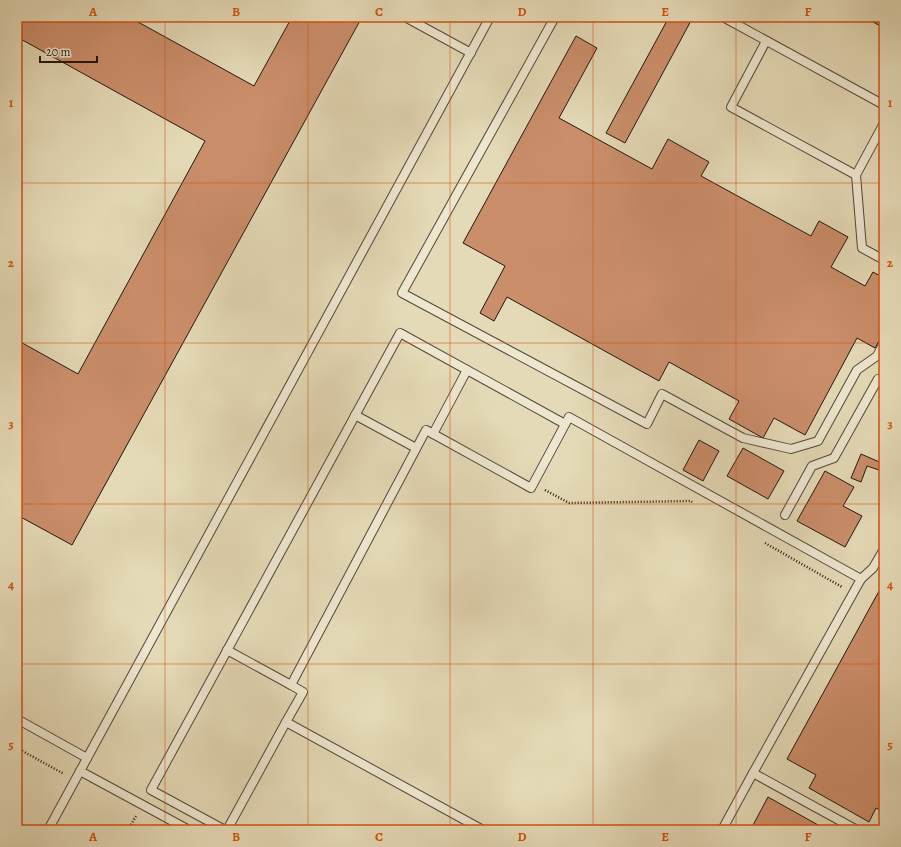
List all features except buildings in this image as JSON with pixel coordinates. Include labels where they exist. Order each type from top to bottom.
[{"type":"lane","points":[[405,17],[471,53]]},
{"type":"lane","points":[[48,830],[490,17]]},
{"type":"lane","points":[[555,17],[402,292],[646,424],[662,394],[743,438],[791,449],[818,441],[857,370],[877,356],[884,344]]},
{"type":"lane","points":[[723,17],[884,105]]},
{"type":"lane","points":[[766,41],[731,107],[856,176]]},
{"type":"lane","points":[[884,123],[856,176],[862,248],[884,260]]},
{"type":"lane","points":[[227,650],[303,692],[226,830],[151,790],[227,650],[400,333],[565,424]]},
{"type":"lane","points":[[433,434],[467,370]]},
{"type":"lane","points":[[785,515],[812,466],[834,458],[878,379],[884,382]]},
{"type":"lane","points":[[355,416],[416,448]]},
{"type":"lane","points":[[291,685],[426,430],[531,488],[569,417],[861,579]]},
{"type":"lane","points":[[722,830],[861,579],[874,568],[884,549]]},
{"type":"lane","points":[[17,719],[88,758]]},
{"type":"lane","points":[[286,722],[483,830]]},
{"type":"lane","points":[[80,771],[189,830]]},
{"type":"lane","points":[[753,773],[857,830]]},
{"type":"path","points":[[533,483],[569,503],[691,501],[698,505]]},
{"type":"path","points":[[758,540],[853,593]]},
{"type":"path","points":[[17,748],[75,780]]}]
